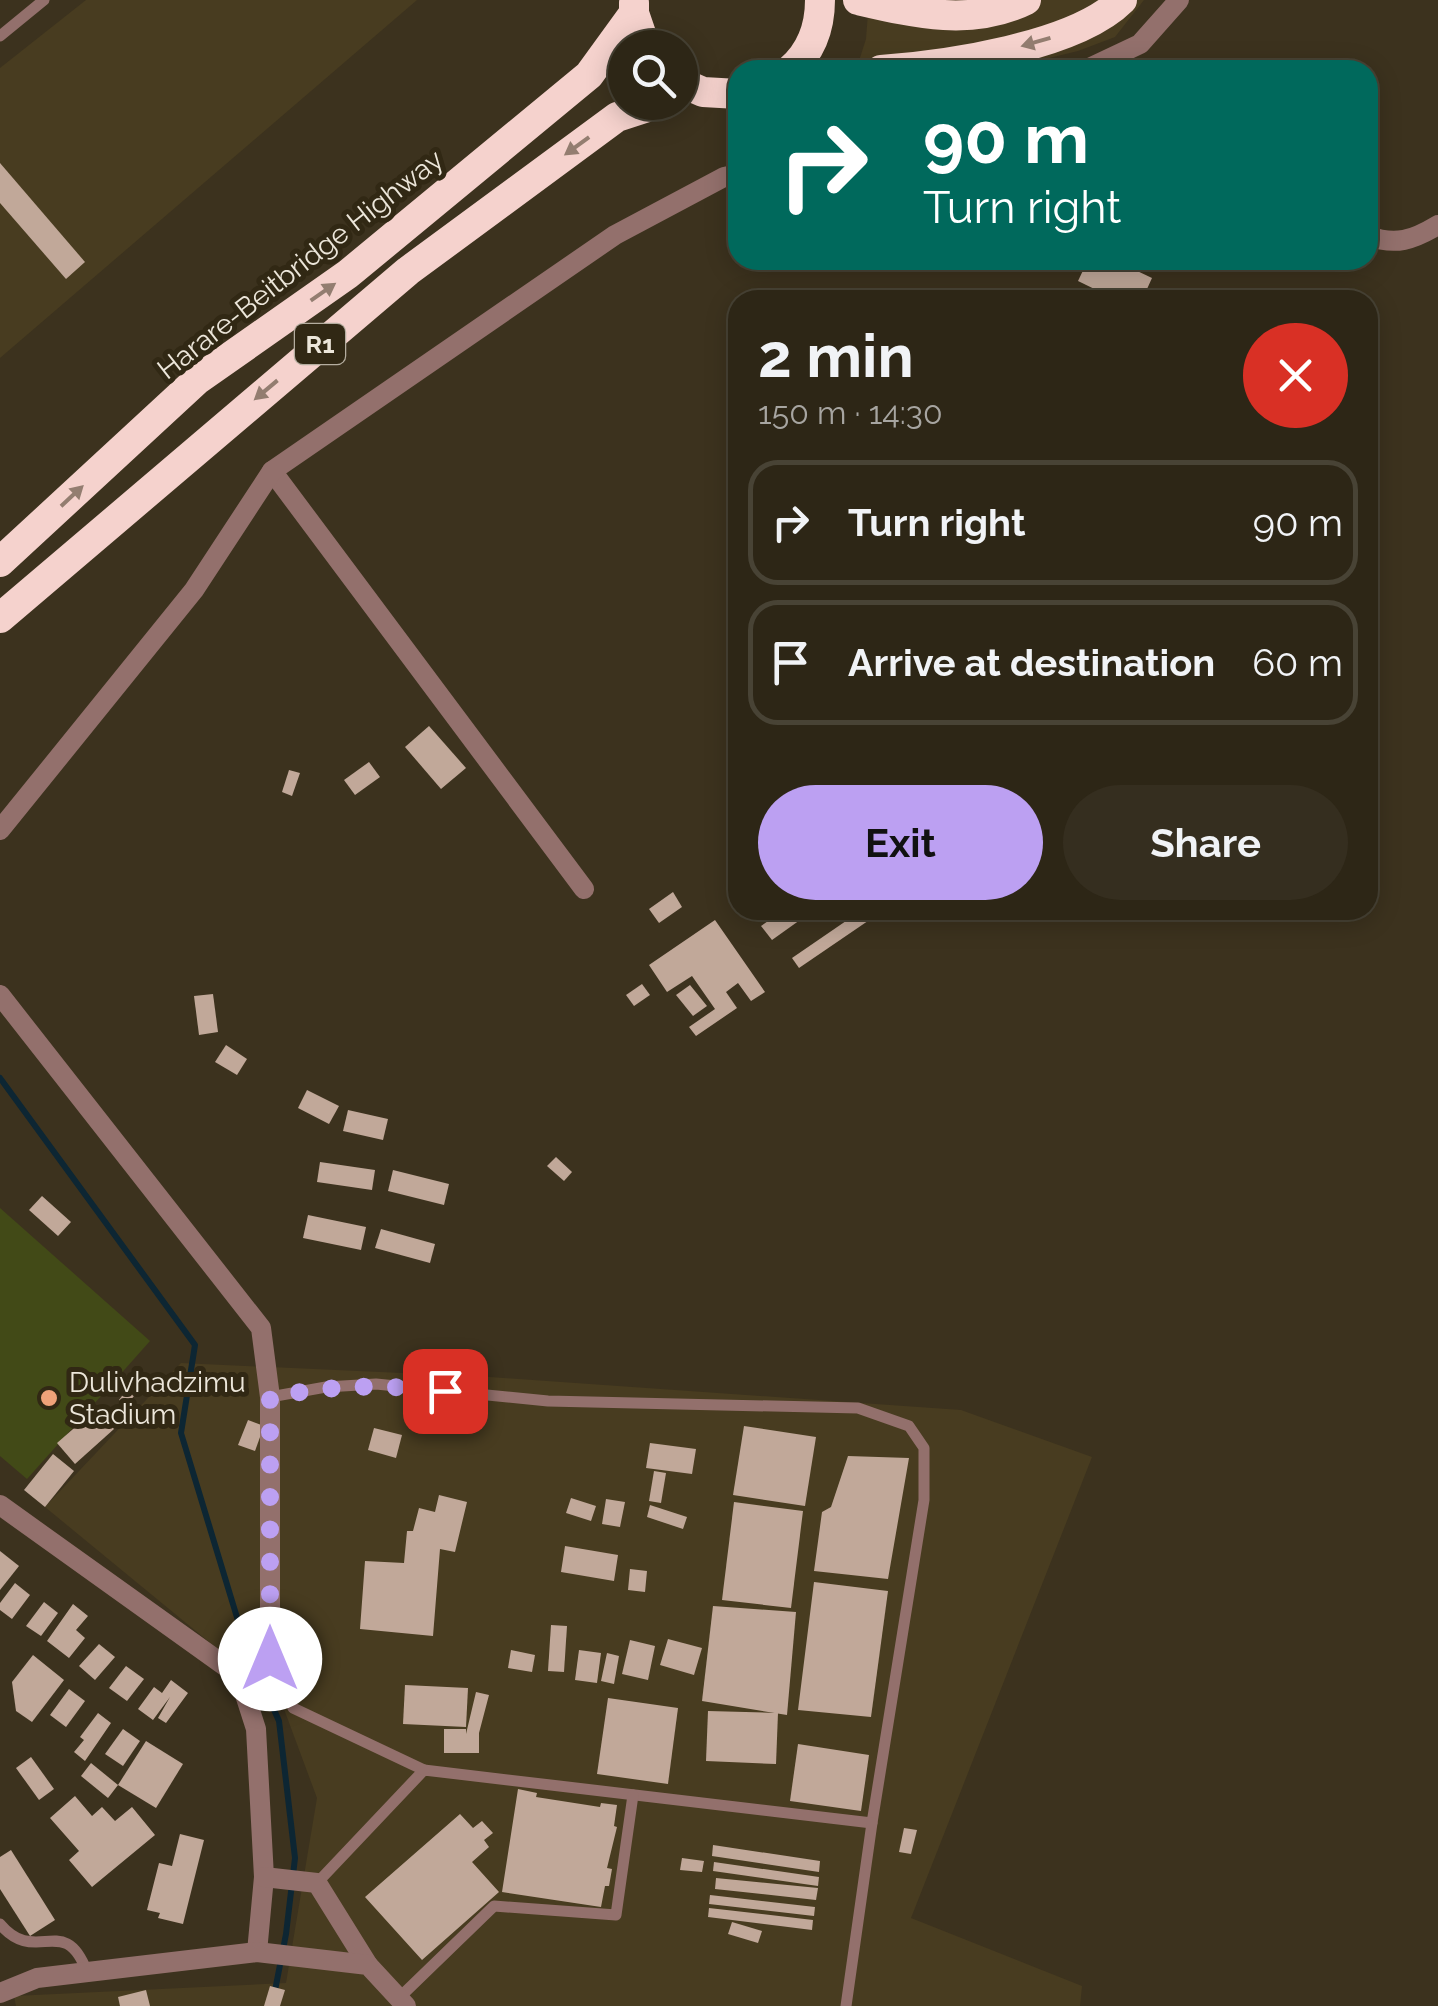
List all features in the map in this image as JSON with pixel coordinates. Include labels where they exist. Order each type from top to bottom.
[{"type":"highway","points":[[802,60],[812,43],[820,0]]},
{"type":"highway","points":[[858,0],[920,14],[961,17],[1008,9],[1026,0]]},
{"type":"highway","points":[[958,60],[1044,40],[1109,13],[1122,0]]},
{"type":"highway","name":"Harare-Beitbridge Highway","points":[[0,562],[197,380],[348,274],[589,74],[634,7]]},
{"type":"highway","points":[[698,92],[728,93]]},
{"type":"highway","name":"R1","points":[[0,618],[408,271],[613,120]]},
{"type":"street","points":[[1111,60],[1140,44],[1179,0]]},
{"type":"street","points":[[0,830],[194,590],[272,471],[614,235],[728,177]]},
{"type":"street","points":[[1378,238],[1396,243],[1418,238],[1438,224]]},
{"type":"street","points":[[272,471],[584,890]]},
{"type":"street","points":[[0,994],[261,1328],[270,1397],[255,1667],[256,1729],[292,1880],[273,1954]]},
{"type":"street","points":[[0,1505],[255,1667]]},
{"type":"street","points":[[292,1880],[402,2002]]},
{"type":"street","points":[[0,1993],[37,1978],[273,1954],[368,1965]]},
{"type":"lane","points":[[0,36],[44,0]]},
{"type":"lane","points":[[270,1397],[326,1387],[376,1384],[548,1402],[858,1408],[910,1426],[924,1448],[924,1500],[846,2006]]},
{"type":"lane","points":[[255,1667],[293,1708],[424,1770],[872,1823]]},
{"type":"lane","points":[[292,1880],[424,1770]]},
{"type":"lane","points":[[402,2002],[494,1906],[616,1915],[633,1795]]},
{"type":"lane","points":[[0,1924],[12,1940],[67,1942],[79,1951],[87,1972]]},
{"type":"shaded area","points":[[86,0],[417,0],[0,358],[0,68]]},
{"type":"shaded area","points":[[869,0],[1144,0],[1115,37],[1041,60],[859,60],[866,39]]},
{"type":"shaded area","points":[[181,1363],[490,1377],[961,1410],[1092,1457],[911,1918],[1082,1986],[1080,2006],[16,2006],[14,1996],[286,1983],[317,1798],[281,1701],[45,1507]]},
{"type":"green space","name":"Dulivhadzimu Stadium","points":[[0,1208],[150,1341],[27,1479],[0,1456]]},
{"type":"building","points":[[0,163],[85,262],[66,279],[0,203]]},
{"type":"building","points":[[1083,270],[1135,270],[1152,278],[1147,290],[1096,290],[1078,281]]},
{"type":"building","points":[[429,726],[466,768],[441,789],[405,747]]},
{"type":"building","points":[[369,762],[380,777],[355,795],[344,780]]},
{"type":"building","points":[[289,770],[300,773],[292,796],[282,792]]},
{"type":"building","points":[[673,892],[682,907],[659,923],[649,909]]},
{"type":"building","points":[[715,920],[765,992],[751,1001],[738,983],[726,992],[737,1008],[696,1036],[689,1027],[715,1009],[692,976],[667,992],[649,965]]},
{"type":"building","points":[[770,920],[800,920],[772,940],[761,926]]},
{"type":"building","points":[[847,920],[869,920],[799,968],[792,958]]},
{"type":"building","points":[[642,984],[650,995],[634,1006],[626,995]]},
{"type":"building","points":[[690,985],[707,1006],[693,1016],[676,995]]},
{"type":"building","points":[[213,994],[218,1032],[199,1035],[194,996]]},
{"type":"building","points":[[226,1045],[247,1059],[237,1075],[215,1062]]},
{"type":"building","points":[[307,1090],[339,1106],[329,1124],[298,1108]]},
{"type":"building","points":[[348,1110],[388,1119],[383,1140],[343,1131]]},
{"type":"building","points":[[556,1157],[572,1172],[564,1181],[547,1166]]},
{"type":"building","points":[[320,1162],[375,1170],[372,1190],[317,1182]]},
{"type":"building","points":[[393,1170],[449,1184],[444,1205],[388,1191]]},
{"type":"building","points":[[42,1196],[71,1222],[58,1236],[29,1210]]},
{"type":"building","points":[[308,1215],[366,1227],[361,1250],[303,1238]]},
{"type":"building","points":[[381,1229],[435,1244],[430,1263],[375,1248]]},
{"type":"building","points":[[139,1373],[147,1379],[127,1405],[119,1400]]},
{"type":"building","points":[[96,1409],[114,1429],[75,1464],[57,1443]]},
{"type":"building","points":[[248,1420],[264,1426],[255,1451],[238,1445]]},
{"type":"building","points":[[744,1426],[816,1437],[805,1506],[733,1495]]},
{"type":"building","points":[[374,1428],[402,1435],[396,1458],[368,1450]]},
{"type":"building","points":[[650,1443],[696,1449],[692,1474],[646,1468]]},
{"type":"building","points":[[53,1454],[74,1471],[45,1507],[24,1490]]},
{"type":"building","points":[[848,1456],[909,1458],[888,1579],[814,1571],[822,1512],[831,1507]]},
{"type":"building","points":[[654,1471],[666,1473],[661,1503],[649,1501]]},
{"type":"building","points":[[439,1495],[467,1502],[455,1552],[440,1549],[433,1636],[360,1629],[365,1561],[404,1563],[407,1531],[413,1531],[419,1508],[435,1512]]},
{"type":"building","points":[[571,1498],[596,1506],[591,1521],[566,1513]]},
{"type":"building","points":[[606,1499],[625,1502],[620,1527],[602,1524]]},
{"type":"building","points":[[734,1502],[803,1511],[791,1608],[722,1600]]},
{"type":"building","points":[[650,1505],[687,1517],[683,1529],[647,1517]]},
{"type":"building","points":[[565,1546],[618,1555],[614,1581],[561,1572]]},
{"type":"building","points":[[0,1551],[19,1566],[0,1590]]},
{"type":"building","points":[[630,1569],[647,1571],[645,1592],[628,1590]]},
{"type":"building","points":[[814,1582],[888,1591],[871,1717],[798,1710]]},
{"type":"building","points":[[15,1583],[30,1595],[12,1619],[0,1610],[0,1603]]},
{"type":"building","points":[[44,1602],[58,1613],[41,1636],[26,1626]]},
{"type":"building","points":[[73,1604],[88,1616],[76,1630],[85,1638],[69,1658],[47,1641]]},
{"type":"building","points":[[713,1606],[796,1612],[787,1715],[702,1701]]},
{"type":"building","points":[[551,1625],[567,1626],[564,1672],[548,1671]]},
{"type":"building","points":[[668,1639],[702,1648],[694,1675],[660,1665]]},
{"type":"building","points":[[630,1640],[655,1646],[648,1680],[622,1674]]},
{"type":"building","points":[[99,1644],[115,1657],[95,1680],[79,1666]]},
{"type":"building","points":[[511,1650],[535,1655],[532,1672],[508,1668]]},
{"type":"building","points":[[579,1650],[601,1653],[597,1683],[575,1680]]},
{"type":"building","points":[[607,1653],[619,1656],[614,1684],[601,1681]]},
{"type":"building","points":[[33,1655],[64,1680],[32,1722],[16,1711],[12,1682]]},
{"type":"building","points":[[126,1666],[144,1679],[127,1701],[109,1688]]},
{"type":"building","points":[[171,1680],[188,1693],[166,1723],[158,1718],[170,1697],[153,1720],[138,1709],[154,1687],[162,1693]]},
{"type":"building","points":[[405,1685],[468,1688],[466,1727],[403,1724]]},
{"type":"building","points":[[69,1689],[85,1701],[66,1727],[50,1715]]},
{"type":"building","points":[[476,1692],[489,1695],[479,1733],[479,1753],[444,1753],[444,1729],[466,1729],[466,1734]]},
{"type":"building","points":[[608,1698],[678,1708],[668,1784],[597,1774]]},
{"type":"building","points":[[708,1711],[778,1713],[776,1764],[706,1761]]},
{"type":"building","points":[[98,1713],[111,1723],[85,1761],[74,1752]]},
{"type":"building","points":[[123,1729],[140,1741],[123,1766],[105,1754]]},
{"type":"building","points":[[146,1741],[183,1764],[156,1808],[118,1785]]},
{"type":"building","points":[[798,1744],[869,1755],[861,1811],[790,1801]]},
{"type":"building","points":[[31,1757],[54,1789],[39,1800],[16,1768]]},
{"type":"building","points":[[91,1763],[118,1785],[108,1798],[81,1776]]},
{"type":"building","points":[[518,1789],[537,1793],[536,1797],[600,1807],[601,1803],[617,1805],[617,1827],[607,1868],[612,1869],[601,1907],[502,1892]]},
{"type":"building","points":[[75,1796],[92,1816],[102,1807],[115,1821],[132,1807],[155,1835],[92,1887],[69,1860],[79,1851],[50,1818]]},
{"type":"building","points":[[460,1814],[473,1828],[482,1821],[493,1833],[484,1840],[489,1847],[472,1862],[499,1892],[422,1960],[365,1897]]},
{"type":"building","points":[[904,1828],[917,1830],[911,1854],[899,1852]]},
{"type":"building","points":[[180,1834],[204,1840],[183,1924],[158,1918],[160,1913],[147,1910],[159,1863],[172,1866]]},
{"type":"building","points":[[713,1845],[820,1861],[819,1872],[712,1856]]},
{"type":"building","points":[[11,1850],[55,1920],[30,1936],[0,1889],[0,1857]]},
{"type":"building","points":[[682,1858],[704,1861],[702,1872],[680,1870]]},
{"type":"building","points":[[714,1862],[819,1877],[818,1886],[713,1871]]},
{"type":"building","points":[[716,1878],[818,1888],[816,1900],[715,1889]]},
{"type":"building","points":[[710,1895],[815,1907],[814,1916],[709,1904]]},
{"type":"building","points":[[709,1908],[813,1920],[812,1930],[708,1917]]},
{"type":"building","points":[[732,1922],[762,1931],[758,1943],[728,1934]]},
{"type":"building","points":[[270,1986],[285,1990],[280,2006],[264,2006]]},
{"type":"building","points":[[146,1990],[150,2006],[120,2006],[118,1997]]},
{"type":"waterway","points":[[0,1078],[195,1345],[181,1433],[246,1647],[279,1721],[295,1858],[272,2006]]},
{"type":"place","name":"Dulivhadzimu Stadium","points":[[49,1398]]},
{"type":"route","points":[[270,1659],[270,1397],[326,1387],[376,1384],[445,1391]]}]
